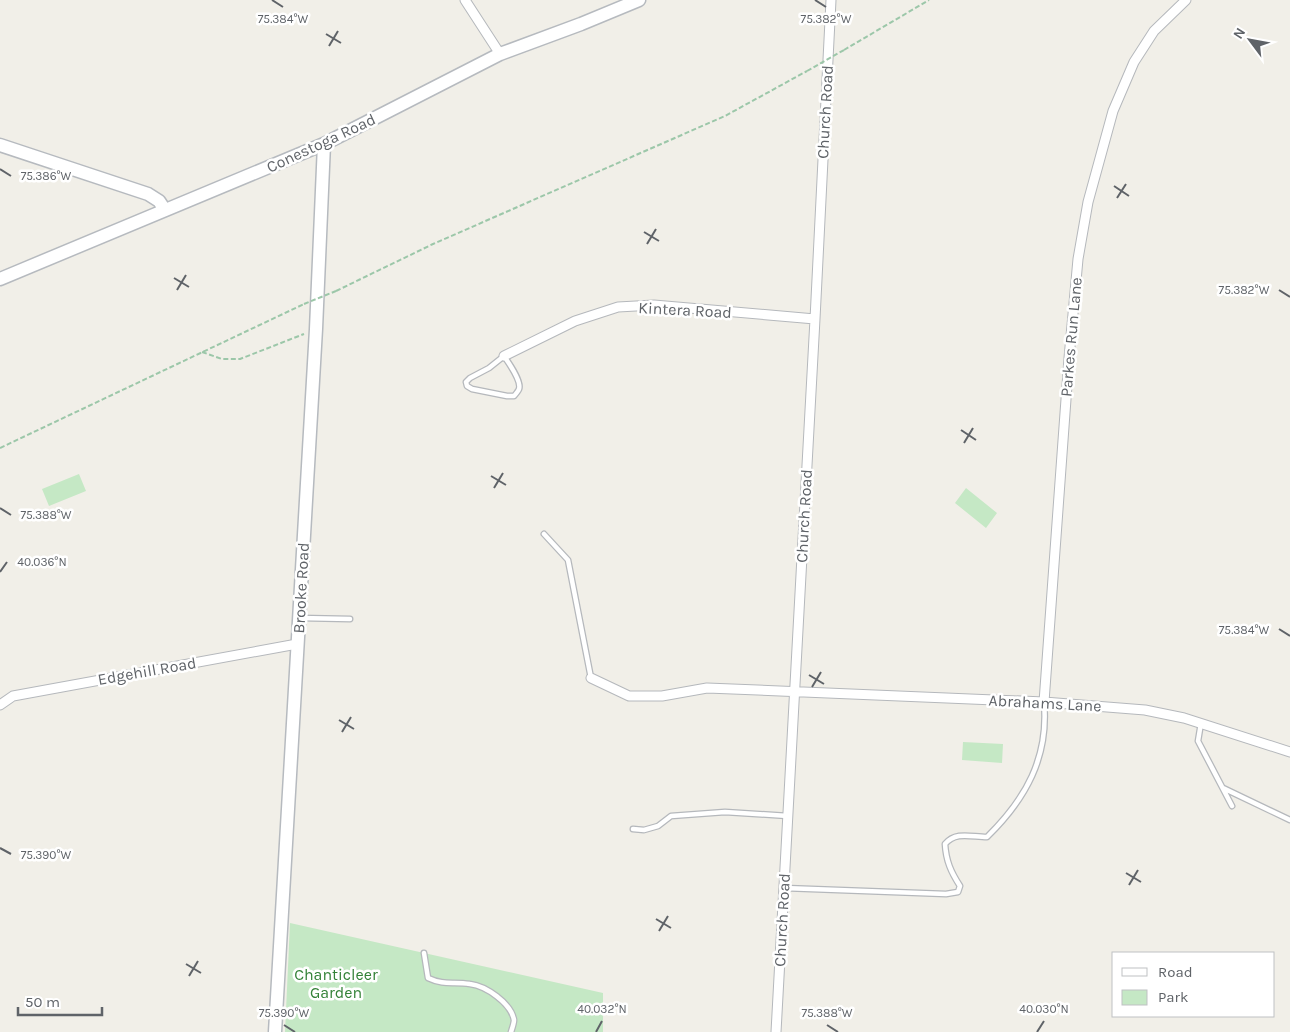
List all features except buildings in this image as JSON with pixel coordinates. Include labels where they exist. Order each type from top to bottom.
[{"type":"main road","name":"Conestoga Road","points":[[0,279],[324,144],[500,54],[639,0]]},
{"type":"main road","name":"Brooke Road","points":[[275,1032],[316,330],[324,144]]},
{"type":"main road","points":[[0,145],[148,194],[159,201],[165,210]]},
{"type":"street","points":[[465,0],[500,54]]},
{"type":"street","name":"Church Road","points":[[776,1032],[831,0]]},
{"type":"street","name":"Parkes Run Lane","points":[[1044,702],[1069,358],[1078,259],[1088,202],[1108,126],[1134,62],[1154,31],[1186,0]]},
{"type":"street","name":"Kintera Road","points":[[504,356],[575,321],[618,308],[654,305],[815,319]]},
{"type":"street","name":"Edgehill Road","points":[[0,705],[13,696],[297,644]]},
{"type":"street","name":"Abrahams Lane","points":[[591,678],[629,696],[662,696],[707,688],[1044,702],[1145,710],[1202,723],[1290,752]]},
{"type":"lane","points":[[504,356],[520,384],[514,396],[472,389],[467,386],[466,382],[470,378],[490,368],[504,356]]},
{"type":"lane","points":[[544,534],[568,560],[591,678]]},
{"type":"lane","points":[[299,618],[350,620]]},
{"type":"lane","points":[[784,888],[824,891],[875,890],[946,894],[958,892],[960,886],[951,872],[946,857],[945,844],[950,838],[959,835],[987,837],[1001,823],[1027,787],[1041,755],[1046,721],[1044,702]]},
{"type":"lane","points":[[1202,723],[1198,741],[1232,806]]},
{"type":"lane","points":[[1223,788],[1290,820]]},
{"type":"lane","points":[[633,829],[644,830],[658,826],[671,816],[725,812],[788,816]]},
{"type":"lane","points":[[424,953],[428,978],[440,984],[471,984],[491,991],[508,1007],[514,1020],[512,1032]]},
{"type":"path","points":[[0,448],[434,244],[725,116],[929,0]]},
{"type":"path","points":[[201,352],[222,359],[240,359],[316,330]]},
{"type":"green space","points":[[79,474],[86,491],[49,506],[42,489]]},
{"type":"green space","points":[[966,488],[997,513],[986,528],[955,503]]},
{"type":"green space","points":[[963,742],[1003,744],[1002,763],[962,760]]},
{"type":"green space","name":"Chanticleer Garden","points":[[290,923],[603,993],[603,1032],[285,1032]]}]
